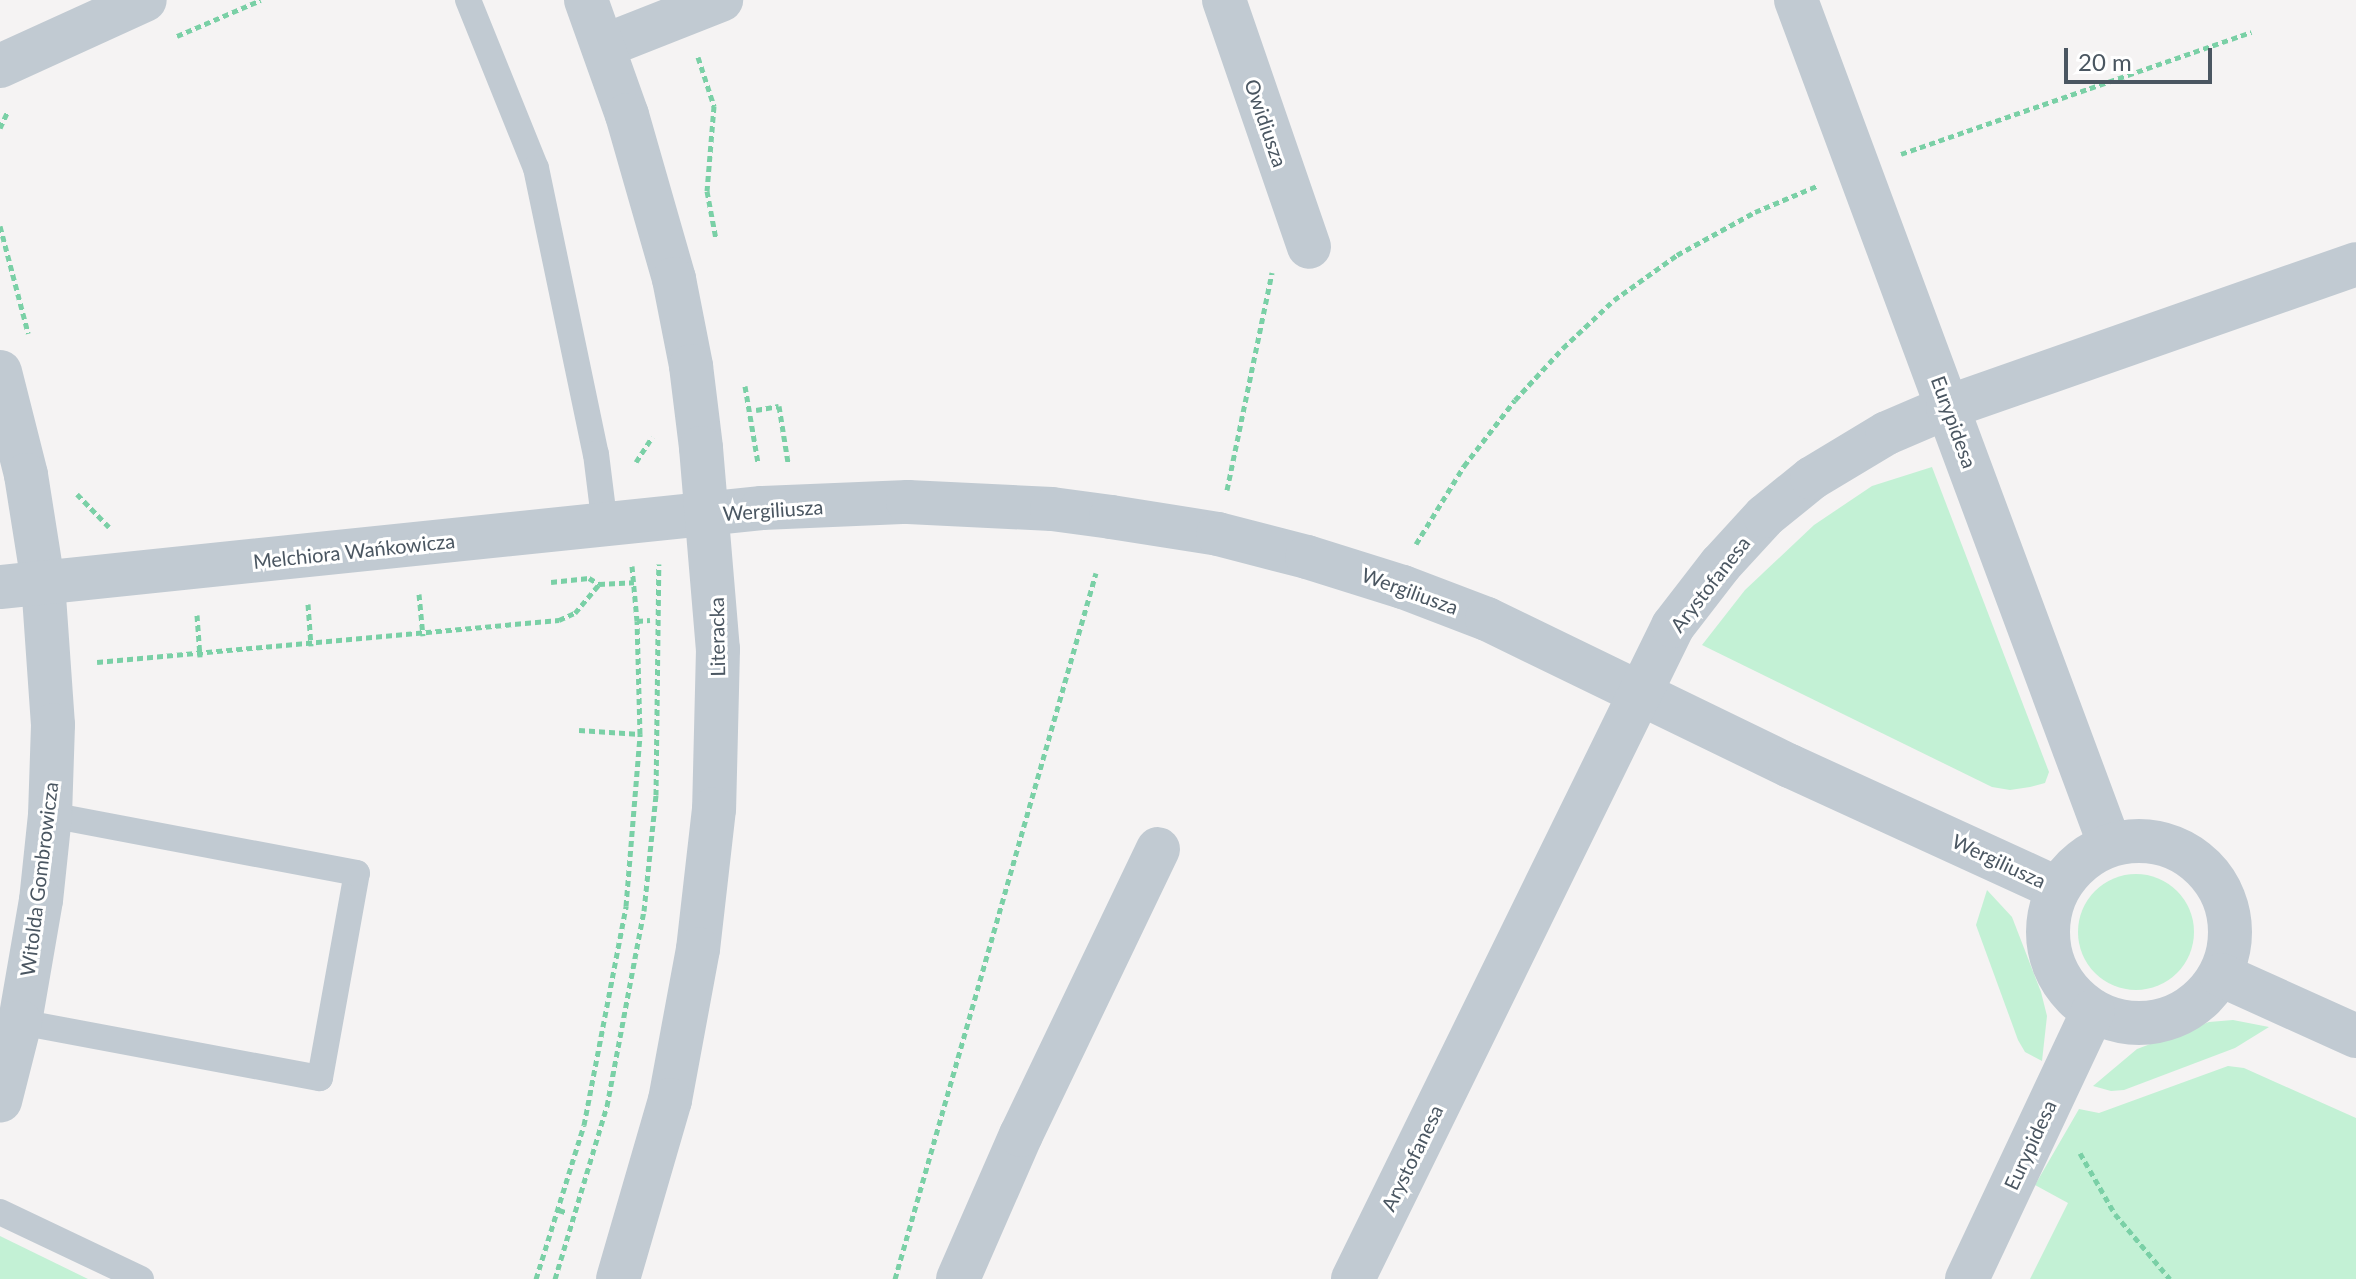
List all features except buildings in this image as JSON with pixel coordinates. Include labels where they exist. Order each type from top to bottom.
[{"type":"street","points":[[0,66],[145,0]]},
{"type":"street","name":"Literacka","points":[[586,0],[627,115],[674,279],[691,366],[709,515],[718,649],[717,745],[709,871],[696,964],[670,1100],[618,1279]]},
{"type":"street","points":[[604,46],[721,0]]},
{"type":"street","name":"Owidiusza","points":[[1224,0],[1309,247]]},
{"type":"street","name":"Eurypidesa","points":[[1796,0],[2110,845]]},
{"type":"street","name":"Arystofanesa","points":[[1353,1279],[1673,626],[1721,564],[1765,516],[1812,478],[1887,433],[1948,407],[2356,264]]},
{"type":"street","name":"Witolda Gombrowicza","points":[[0,1101],[20,1022],[41,900],[50,815],[53,725],[43,582],[26,475],[16,359]]},
{"type":"street","name":"Wergiliusza","points":[[709,515],[762,508],[908,502],[1052,509],[1218,534],[1403,587],[1487,619],[1790,766],[2057,888]]},
{"type":"street","name":"Melchiora Wańkowicza","points":[[0,587],[618,542],[709,515]]},
{"type":"street","points":[[2146,841],[2181,850],[2209,873],[2226,904],[2231,939],[2221,975],[2197,1003],[2164,1020],[2128,1023],[2093,1011],[2066,986],[2050,953],[2049,916],[2057,888],[2075,866],[2110,845],[2146,841]]},
{"type":"street","points":[[958,1279],[1021,1135],[1158,849]]},
{"type":"street","points":[[2221,975],[2356,1036]]},
{"type":"street","name":"Eurypidesa","points":[[1967,1279],[2093,1011]]},
{"type":"lane","points":[[468,0],[536,168],[596,454],[618,542]]},
{"type":"lane","points":[[20,1022],[320,1078],[357,873],[50,815]]},
{"type":"lane","points":[[0,1212],[141,1279]]},
{"type":"path","points":[[1403,587],[1414,548],[1464,466],[1515,400],[1604,310],[1677,255],[1755,212],[1859,169],[2251,32]]},
{"type":"path","points":[[694,47],[714,106],[707,191],[719,254]]},
{"type":"path","points":[[0,226],[16,359]]},
{"type":"path","points":[[1218,534],[1270,275],[1309,247]]},
{"type":"path","points":[[744,380],[758,466]]},
{"type":"path","points":[[756,410],[779,406],[788,467]]},
{"type":"path","points":[[633,468],[658,426]]},
{"type":"path","points":[[67,484],[109,527],[124,526]]},
{"type":"path","points":[[536,1279],[584,1125],[617,961],[634,840],[640,734],[637,621],[634,582],[618,542]]},
{"type":"path","points":[[555,1279],[607,1106],[644,911],[656,795],[659,549]]},
{"type":"path","points":[[895,1279],[1096,573]]},
{"type":"path","points":[[540,583],[589,578],[599,584],[634,582]]},
{"type":"path","points":[[82,663],[559,620],[575,613],[599,584]]},
{"type":"path","points":[[403,595],[434,592]]},
{"type":"path","points":[[419,594],[422,634]]},
{"type":"path","points":[[292,606],[324,603]]},
{"type":"path","points":[[308,604],[311,644]]},
{"type":"path","points":[[185,615],[213,613]]},
{"type":"path","points":[[197,614],[200,654]]},
{"type":"path","points":[[637,621],[650,620]]},
{"type":"path","points":[[579,730],[640,734]]},
{"type":"path","points":[[2044,1118],[2068,1132],[2115,1214],[2170,1279]]},
{"type":"path","points":[[559,1210],[568,1213]]},
{"type":"green space","points":[[1932,467],[2049,772],[2045,783],[2010,790],[1992,787],[1702,645],[1745,590],[1814,525],[1872,486]]},
{"type":"green space","points":[[2136,874],[2158,878],[2177,891],[2190,910],[2194,932],[2190,954],[2177,973],[2158,986],[2136,990],[2114,986],[2095,973],[2082,954],[2078,932],[2082,910],[2095,891],[2114,878]]},
{"type":"green space","points":[[1987,890],[2012,917],[2041,992],[2047,1016],[2042,1061],[2025,1052],[2018,1040],[1976,925]]},
{"type":"green space","points":[[2233,1020],[2269,1027],[2235,1048],[2124,1090],[2111,1091],[2093,1086],[2137,1049],[2209,1022]]},
{"type":"green space","points":[[2228,1066],[2244,1068],[2356,1118],[2356,1279],[2030,1279],[2068,1203],[2035,1185],[2079,1109],[2099,1113]]},
{"type":"green space","points":[[0,1236],[88,1279],[0,1279]]}]
